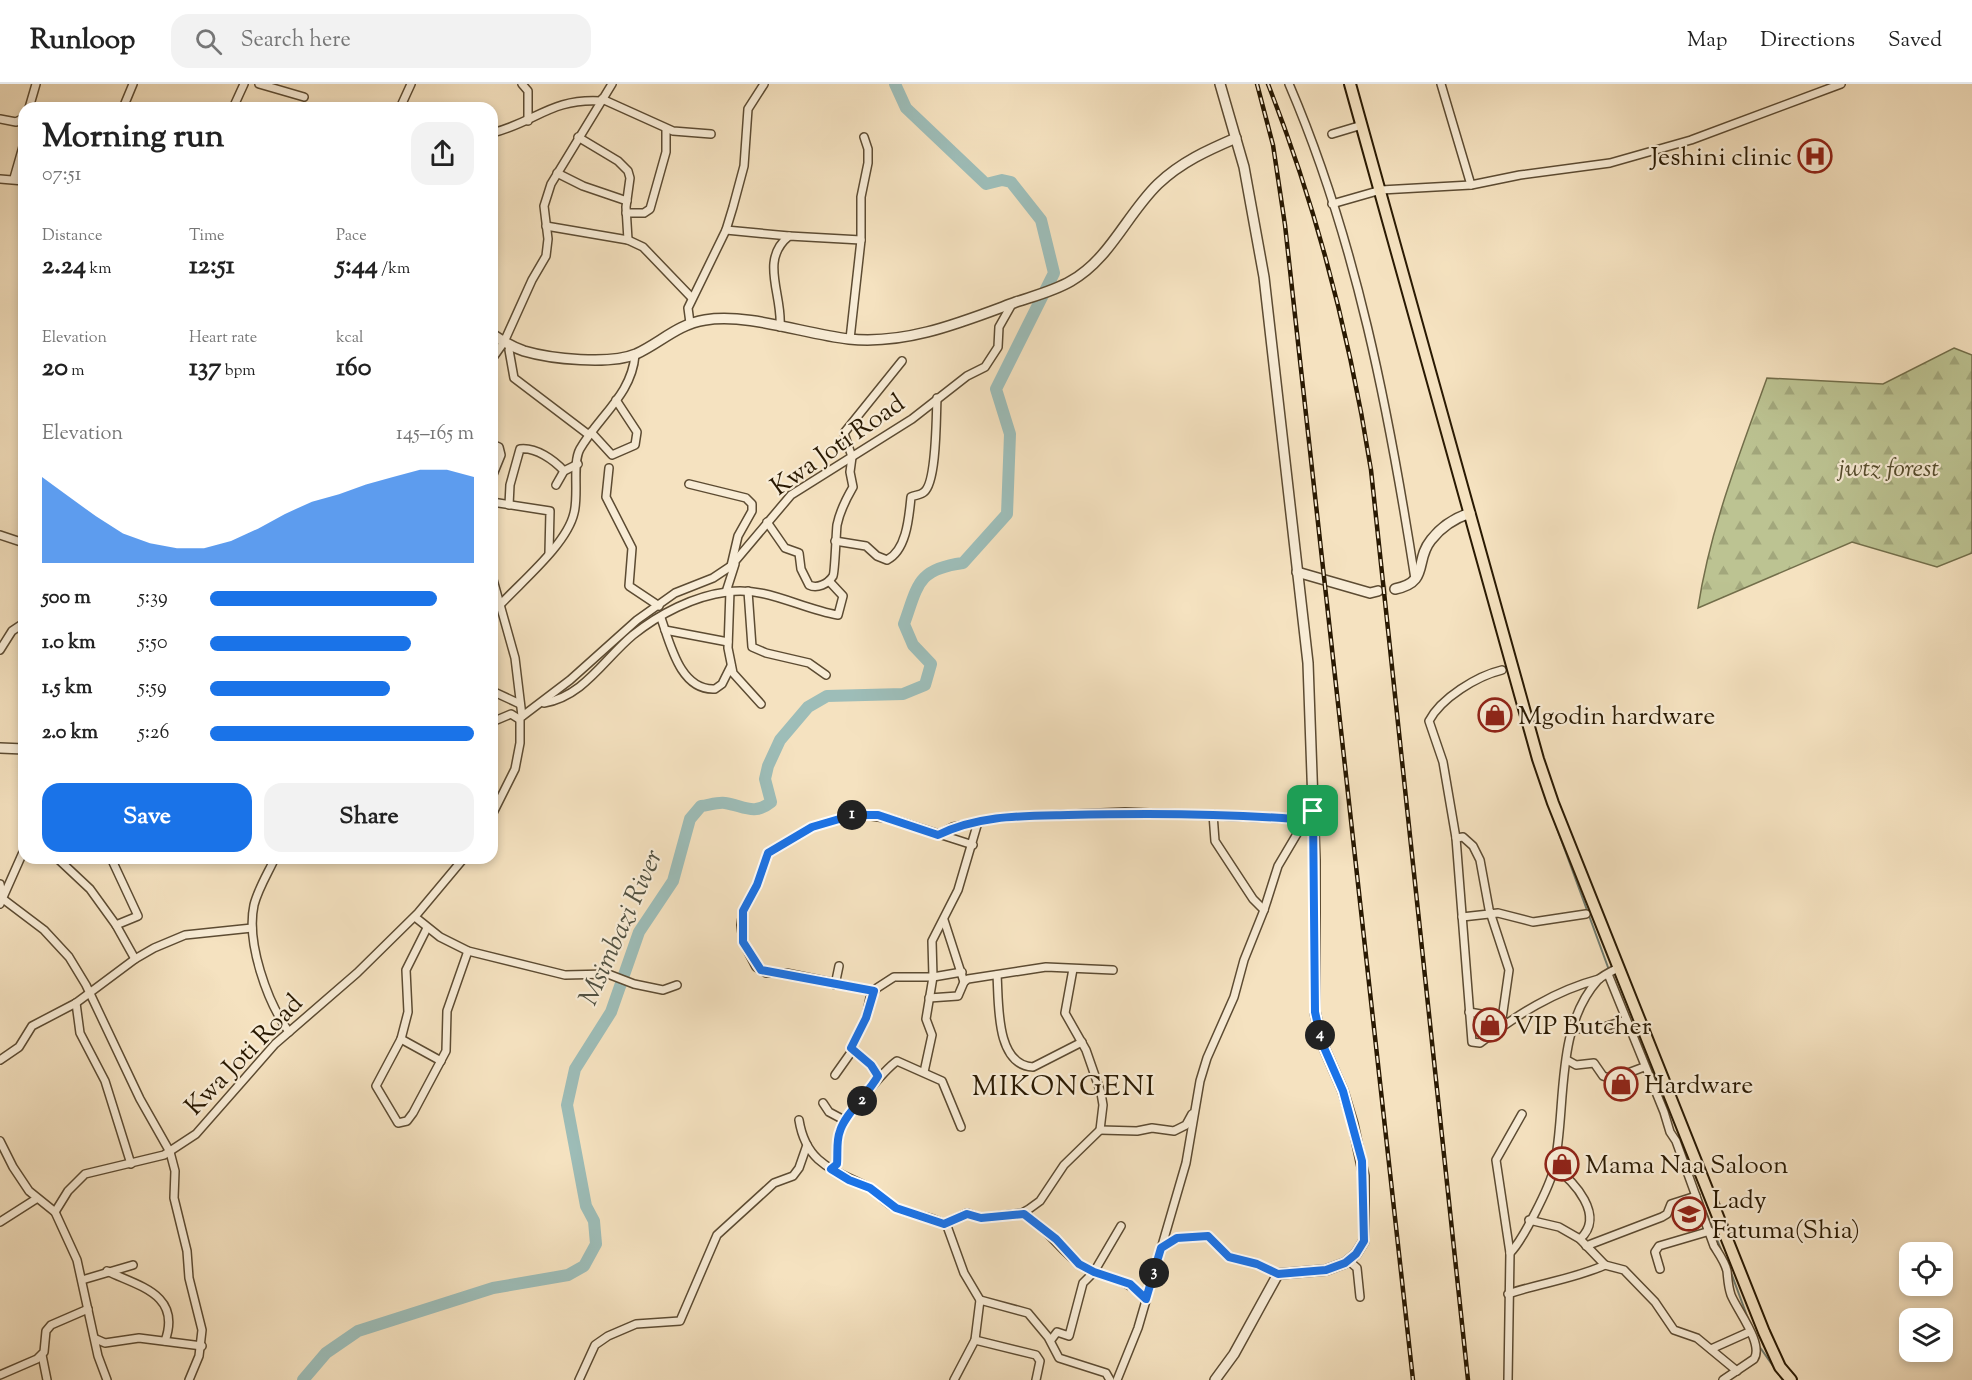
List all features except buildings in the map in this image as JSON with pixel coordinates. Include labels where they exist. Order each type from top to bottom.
[{"type":"main road","points":[[1350,84],[1538,759],[1613,971],[1764,1332],[1780,1367],[1791,1380]]},
{"type":"street","points":[[31,102],[36,84]]},
{"type":"street","points":[[126,102],[133,84]]},
{"type":"street","points":[[236,102],[244,84]]},
{"type":"street","points":[[259,84],[304,97]]},
{"type":"street","points":[[522,84],[528,91],[528,121]]},
{"type":"street","points":[[690,323],[688,308],[726,230],[744,166],[748,110],[764,84]]},
{"type":"street","points":[[1161,1248],[1177,1238],[1208,1236],[1229,1257],[1257,1264],[1278,1274],[1326,1270],[1349,1261],[1364,1241],[1364,1176],[1353,1124],[1343,1091],[1322,1043],[1315,1012],[1308,663],[1264,277],[1236,138],[1220,84]]},
{"type":"street","points":[[1289,84],[1309,130],[1369,334],[1401,486],[1416,581]]},
{"type":"street","points":[[1441,84],[1471,185]]},
{"type":"street","points":[[1332,204],[1381,190],[1471,185],[1646,154],[1761,115],[1841,84]]},
{"type":"street","points":[[402,102],[408,85]]},
{"type":"street","points":[[498,353],[508,344],[532,280],[546,256],[548,239],[546,195],[578,137],[611,85]]},
{"type":"street","points":[[498,132],[528,121],[562,103],[576,100],[601,100],[666,129],[711,134]]},
{"type":"street","points":[[0,119],[18,121]]},
{"type":"street","points":[[1332,134],[1362,125]]},
{"type":"street","points":[[626,213],[644,213],[650,209],[666,152],[666,129]]},
{"type":"street","points":[[578,137],[618,161],[628,171],[630,178],[626,213],[628,240]]},
{"type":"street","points":[[850,339],[861,240],[861,197],[869,157],[864,137]]},
{"type":"street","points":[[498,338],[535,354],[612,360],[635,355],[690,323],[728,319],[850,339],[893,338],[926,333],[1056,288],[1080,275],[1098,260],[1147,196],[1170,174],[1193,157],[1236,138]]},
{"type":"street","points":[[15,178],[18,166]]},
{"type":"street","points":[[557,173],[583,186],[627,201]]},
{"type":"street","points":[[0,179],[18,179]]},
{"type":"street","points":[[546,226],[628,240],[650,252],[692,298]]},
{"type":"street","points":[[726,230],[861,240]]},
{"type":"street","points":[[780,327],[781,314],[772,270],[777,249],[789,236]]},
{"type":"street","name":"Kwa Joti Road","points":[[520,717],[541,703],[675,593],[713,578],[733,564],[791,495],[912,419],[937,398],[985,367],[998,347],[999,327],[1016,302]]},
{"type":"street","points":[[508,344],[514,378],[590,434],[612,455],[635,444],[637,432],[616,400]]},
{"type":"street","points":[[500,605],[559,543],[572,520],[577,497],[578,453],[633,373],[635,355]]},
{"type":"street","points":[[767,522],[784,548],[799,553],[801,569],[809,585],[819,586],[829,581],[834,573],[835,541],[841,509],[853,487],[850,472],[852,457],[845,438],[846,427],[902,361]]},
{"type":"street","points":[[835,541],[866,546],[877,556],[887,560],[897,552],[906,528],[911,497],[924,493],[928,487],[934,453],[937,398]]},
{"type":"street","points":[[498,446],[501,455],[498,462]]},
{"type":"street","points":[[509,505],[512,478],[520,449],[526,448],[548,457],[564,471]]},
{"type":"street","points":[[556,485],[564,471],[578,464]]},
{"type":"street","points":[[609,468],[606,497],[632,548],[629,586],[658,606]]},
{"type":"street","points":[[689,484],[746,498],[753,504],[752,511],[738,536],[728,592],[728,642],[731,666],[737,681],[761,704]]},
{"type":"street","points":[[498,503],[550,511],[549,553]]},
{"type":"street","points":[[1395,589],[1408,586],[1416,581],[1430,541],[1454,519],[1470,513]]},
{"type":"street","points":[[0,535],[18,541]]},
{"type":"street","points":[[1297,572],[1371,593],[1378,591]]},
{"type":"street","points":[[541,703],[554,699],[592,678],[635,634],[688,602],[728,592],[748,591],[776,595],[838,615],[843,596],[829,581]]},
{"type":"street","points":[[748,591],[752,647],[766,653],[809,663],[826,675]]},
{"type":"street","points":[[498,598],[516,658],[520,704],[520,743],[515,769],[498,802]]},
{"type":"street","points":[[661,618],[682,670],[703,687],[719,687],[731,666]]},
{"type":"street","points":[[0,650],[12,631],[18,627]]},
{"type":"street","points":[[665,630],[728,642]]},
{"type":"street","points":[[1502,670],[1485,674],[1436,711],[1429,721],[1443,762],[1456,838],[1473,1044],[1480,1043],[1504,1021],[1557,993],[1599,979],[1613,971],[1626,1020],[1664,1112],[1714,1246],[1726,1269],[1731,1294],[1738,1311],[1748,1323],[1756,1355],[1723,1380]]},
{"type":"street","points":[[498,694],[520,704]]},
{"type":"street","points":[[498,719],[511,714],[520,717]]},
{"type":"street","points":[[0,748],[18,749]]},
{"type":"street","points":[[938,835],[953,827],[994,818],[1035,815],[1125,812],[1310,814]]},
{"type":"street","points":[[1213,814],[1215,841],[1253,899],[1264,910]]},
{"type":"street","points":[[1117,1380],[1126,1363],[1190,1151],[1196,1106],[1207,1058],[1230,1007],[1244,960],[1264,910],[1278,866],[1310,814]]},
{"type":"street","points":[[874,991],[835,985],[793,974],[766,973],[756,967],[743,942],[743,911],[757,885],[768,853],[812,827],[853,815],[878,815],[973,844]]},
{"type":"street","points":[[924,1072],[932,1035],[926,1018],[933,977],[932,941],[958,890],[978,822]]},
{"type":"street","points":[[1456,838],[1463,837],[1478,854],[1491,913],[1509,970],[1504,1021]]},
{"type":"street","points":[[2,901],[18,864]]},
{"type":"street","points":[[64,864],[90,888],[116,925],[135,959]]},
{"type":"street","points":[[114,864],[138,916],[116,925]]},
{"type":"street","points":[[272,864],[255,901],[252,928],[258,965],[289,1032]]},
{"type":"street","name":"Kwa Joti Road","points":[[55,1212],[74,1183],[85,1174],[131,1164],[170,1152],[196,1134],[275,1044],[415,917],[459,864]]},
{"type":"street","points":[[0,884],[2,901],[56,942],[69,957],[90,994],[140,1099],[170,1152],[175,1171],[174,1198],[187,1251],[189,1278],[201,1319],[201,1346],[189,1380]]},
{"type":"street","points":[[1462,917],[1491,913],[1533,922],[1586,914]]},
{"type":"street","points":[[415,917],[428,928],[468,951],[565,975],[608,974],[634,984],[663,990],[677,985]]},
{"type":"street","points":[[929,998],[958,996],[964,982],[944,920]]},
{"type":"street","points":[[0,1060],[19,1047],[32,1026],[90,994],[135,959],[185,935],[209,935],[252,928]]},
{"type":"street","points":[[428,928],[406,970],[408,1012],[401,1039],[376,1086],[398,1123],[408,1121],[441,1061],[447,1045],[447,1011],[468,951]]},
{"type":"street","points":[[835,985],[839,966]]},
{"type":"street","points":[[964,982],[1046,967],[1113,970]]},
{"type":"street","points":[[799,1120],[807,1145],[831,1169],[849,1180],[870,1188],[896,1208],[944,1224],[967,1214],[981,1218],[1022,1213],[1040,1201],[1064,1165],[1100,1130],[1104,1105],[1101,1093],[1082,1042],[1065,1013],[1073,969]]},
{"type":"street","points":[[878,1076],[871,1065],[852,1051],[851,1045],[866,1018],[874,991],[894,977],[933,977],[962,972]]},
{"type":"street","points":[[997,975],[1003,1038],[1009,1052],[1017,1060],[1026,1066],[1034,1066],[1082,1042]]},
{"type":"street","points":[[1510,1253],[1546,1189],[1554,1167],[1567,1060],[1576,1016],[1599,979]]},
{"type":"street","points":[[76,1003],[80,1033],[105,1081],[131,1164]]},
{"type":"street","points":[[1469,1012],[1504,1021]]},
{"type":"street","points":[[1573,1029],[1594,1029],[1626,1020]]},
{"type":"street","points":[[401,1039],[441,1061]]},
{"type":"street","points":[[835,1074],[852,1051]]},
{"type":"street","points":[[1567,1060],[1576,1065],[1594,1063],[1603,1076],[1612,1079],[1644,1067]]},
{"type":"street","points":[[831,1169],[837,1164],[838,1138],[844,1120],[862,1101],[878,1076],[897,1061],[942,1082],[961,1127]]},
{"type":"street","points":[[824,1103],[829,1112],[844,1120]]},
{"type":"street","points":[[1100,1130],[1179,1130],[1189,1121],[1196,1106]]},
{"type":"street","points":[[1508,1380],[1510,1253],[1496,1160],[1522,1114]]},
{"type":"street","points":[[0,1141],[13,1167],[36,1199],[55,1212],[77,1260],[98,1356],[107,1380]]},
{"type":"street","points":[[579,1380],[595,1345],[608,1336],[636,1324],[680,1321],[717,1235],[774,1183],[793,1176],[800,1168],[807,1145]]},
{"type":"street","points":[[1554,1167],[1574,1183],[1585,1200],[1587,1227],[1580,1239]]},
{"type":"street","points":[[1586,1245],[1662,1217],[1667,1214],[1671,1204],[1696,1196]]},
{"type":"street","points":[[0,1222],[36,1199]]},
{"type":"street","points":[[1022,1213],[1056,1239],[1079,1264],[1094,1272],[1125,1281],[1146,1299]]},
{"type":"street","points":[[1529,1220],[1559,1227],[1580,1239],[1605,1265]]},
{"type":"street","points":[[944,1224],[964,1273],[980,1300],[975,1340],[954,1380]]},
{"type":"street","points":[[1051,1341],[1057,1332],[1069,1336],[1083,1283],[1094,1272],[1121,1226]]},
{"type":"street","points":[[1660,1269],[1656,1252],[1659,1246],[1710,1231]]},
{"type":"street","points":[[1349,1261],[1357,1268],[1360,1297]]},
{"type":"street","points":[[82,1280],[133,1265]]},
{"type":"street","points":[[1508,1294],[1547,1282],[1570,1279],[1605,1265],[1619,1267],[1635,1280],[1655,1302],[1674,1330],[1694,1336],[1737,1371]]},
{"type":"street","points":[[107,1271],[153,1292],[160,1298],[167,1317],[165,1341]]},
{"type":"street","points":[[1215,1380],[1234,1354],[1278,1274]]},
{"type":"street","points":[[980,1300],[1028,1313],[1051,1341],[1053,1350],[1059,1358],[1106,1373],[1110,1380]]},
{"type":"street","points":[[47,1380],[42,1355],[46,1330],[51,1325],[88,1309]]},
{"type":"street","points":[[1711,1349],[1749,1332]]},
{"type":"street","points":[[96,1339],[105,1343],[130,1338],[201,1346]]},
{"type":"street","points":[[975,1340],[1036,1355],[1040,1361],[1036,1380]]},
{"type":"street","points":[[0,1375],[42,1355]]},
{"type":"green space","name":"jwtz forest","points":[[1954,348],[1972,355],[1972,553],[1937,567],[1852,542],[1698,608],[1718,520],[1767,378],[1883,384]]},
{"type":"waterway","name":"Msimbazi River","points":[[303,1380],[326,1353],[358,1331],[493,1288],[568,1275],[584,1266],[596,1244],[594,1221],[586,1206],[567,1105],[575,1069],[611,1012],[639,932],[673,881],[690,819],[701,806],[722,803],[754,809],[771,802],[765,779],[768,766],[780,740],[808,707],[827,696],[903,694],[925,685],[931,664],[913,645],[904,624],[917,589],[921,581],[936,570],[963,563],[1007,514],[1010,434],[996,389],[1054,273],[1041,220],[1011,182],[1002,180],[986,184],[906,108],[895,84]]},
{"type":"waterway","points":[[1555,823],[1609,970]]},
{"type":"waterway","points":[[1698,1192],[1724,1257]]},
{"type":"waterway","points":[[1730,1270],[1750,1324]]},
{"type":"waterway","points":[[1759,1346],[1783,1380]]},
{"type":"tunnel","points":[[1378,591],[1395,589]]},
{"type":"railway","points":[[1257,84],[1273,145],[1285,225],[1413,1380]]},
{"type":"railway","points":[[1268,84],[1302,178],[1330,274],[1353,371],[1371,470],[1468,1380]]},
{"type":"place","name":"Jeshini clinic","points":[[1815,156]]},
{"type":"place","name":"Mgodin hardware","points":[[1495,715]]},
{"type":"place","name":"VIP Butcher","points":[[1490,1025]]},
{"type":"place","name":"Hardware","points":[[1621,1084]]},
{"type":"place","name":"Mama Naa Saloon","points":[[1562,1164]]},
{"type":"place","name":"Lady Fatuma(Shia)","points":[[1689,1214]]},
{"type":"district","name":"MIKONGENI","points":[[1064,1085]]},
{"type":"route","points":[[1313,811],[1315,860],[1313,993],[1315,1012],[1322,1043],[1343,1091],[1353,1124],[1364,1176],[1364,1241],[1349,1261],[1326,1270],[1278,1274],[1257,1264],[1226,1256],[1217,1243],[1208,1236],[1177,1238],[1161,1248],[1146,1299],[1130,1284],[1106,1274],[1094,1272],[1079,1264],[1056,1239],[1022,1213],[981,1218],[964,1214],[944,1224],[887,1204],[870,1188],[849,1180],[831,1169],[837,1164],[838,1138],[844,1120],[862,1101],[878,1076],[876,1070],[851,1048],[866,1018],[870,998],[874,991],[835,985],[793,974],[766,973],[756,967],[743,942],[741,925],[743,911],[757,885],[768,853],[812,827],[853,815],[878,815],[938,835],[953,827],[1004,817],[1125,812],[1294,819],[1307,817],[1313,811]]}]
